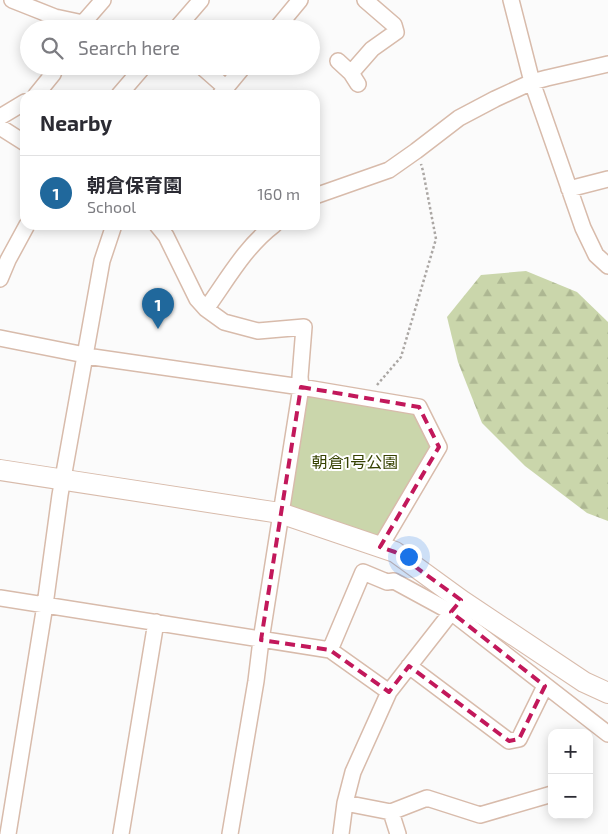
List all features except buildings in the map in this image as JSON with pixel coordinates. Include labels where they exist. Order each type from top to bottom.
[{"type":"street","points":[[12,0],[63,20]]},
{"type":"street","points":[[85,20],[103,0]]},
{"type":"street","points":[[183,20],[200,0]]},
{"type":"street","points":[[283,20],[300,0]]},
{"type":"street","points":[[338,61],[354,78],[372,49],[396,32],[394,25],[365,0]]},
{"type":"street","points":[[511,0],[532,82],[583,228],[596,255],[608,266]]},
{"type":"street","points":[[320,194],[389,170],[459,118],[532,82],[608,64]]},
{"type":"street","points":[[40,90],[51,75]]},
{"type":"street","points":[[123,90],[136,75]]},
{"type":"street","points":[[209,75],[222,90]]},
{"type":"street","points":[[224,90],[236,75]]},
{"type":"street","points":[[0,117],[20,105]]},
{"type":"street","points":[[0,127],[20,139]]},
{"type":"street","points":[[569,189],[608,179]]},
{"type":"street","points":[[0,279],[24,230]]},
{"type":"street","points":[[8,834],[45,605],[59,504],[102,261],[112,230]]},
{"type":"street","points":[[161,230],[166,236],[197,299],[206,309],[224,322],[258,331],[304,327],[301,387],[280,513],[256,681],[230,834]]},
{"type":"street","points":[[206,309],[238,261],[267,230]]},
{"type":"street","points":[[0,338],[85,354],[86,356],[96,358],[301,387],[419,407],[439,447],[380,547]]},
{"type":"street","points":[[0,470],[280,513],[394,552],[545,686],[608,734]]},
{"type":"street","points":[[330,650],[363,572],[387,582],[394,581],[456,606],[584,682],[608,694]]},
{"type":"street","points":[[0,598],[330,650],[389,692]]},
{"type":"street","points":[[340,834],[353,772],[389,692],[456,606]]},
{"type":"street","points":[[121,834],[156,622]]},
{"type":"street","points":[[409,666],[509,741],[519,739],[545,686]]},
{"type":"street","points":[[345,804],[391,812],[427,798],[480,814],[548,795]]},
{"type":"street","points":[[391,812],[398,834]]},
{"type":"path","points":[[366,398],[401,357],[436,239],[423,171],[416,151]]},
{"type":"highlighted area","points":[[301,387],[419,407],[439,447],[380,547],[395,552],[461,600],[451,612],[545,686],[519,739],[509,741],[409,666],[389,692],[330,650],[261,640]]},
{"type":"green space","points":[[526,271],[577,292],[608,322],[608,521],[587,513],[525,466],[482,423],[458,362],[447,317],[481,275]]},
{"type":"green space","name":"朝倉1号公園","points":[[301,387],[419,407],[439,447],[380,547],[280,513]]},
{"type":"place","name":"朝倉保育園","points":[[158,329]]}]
